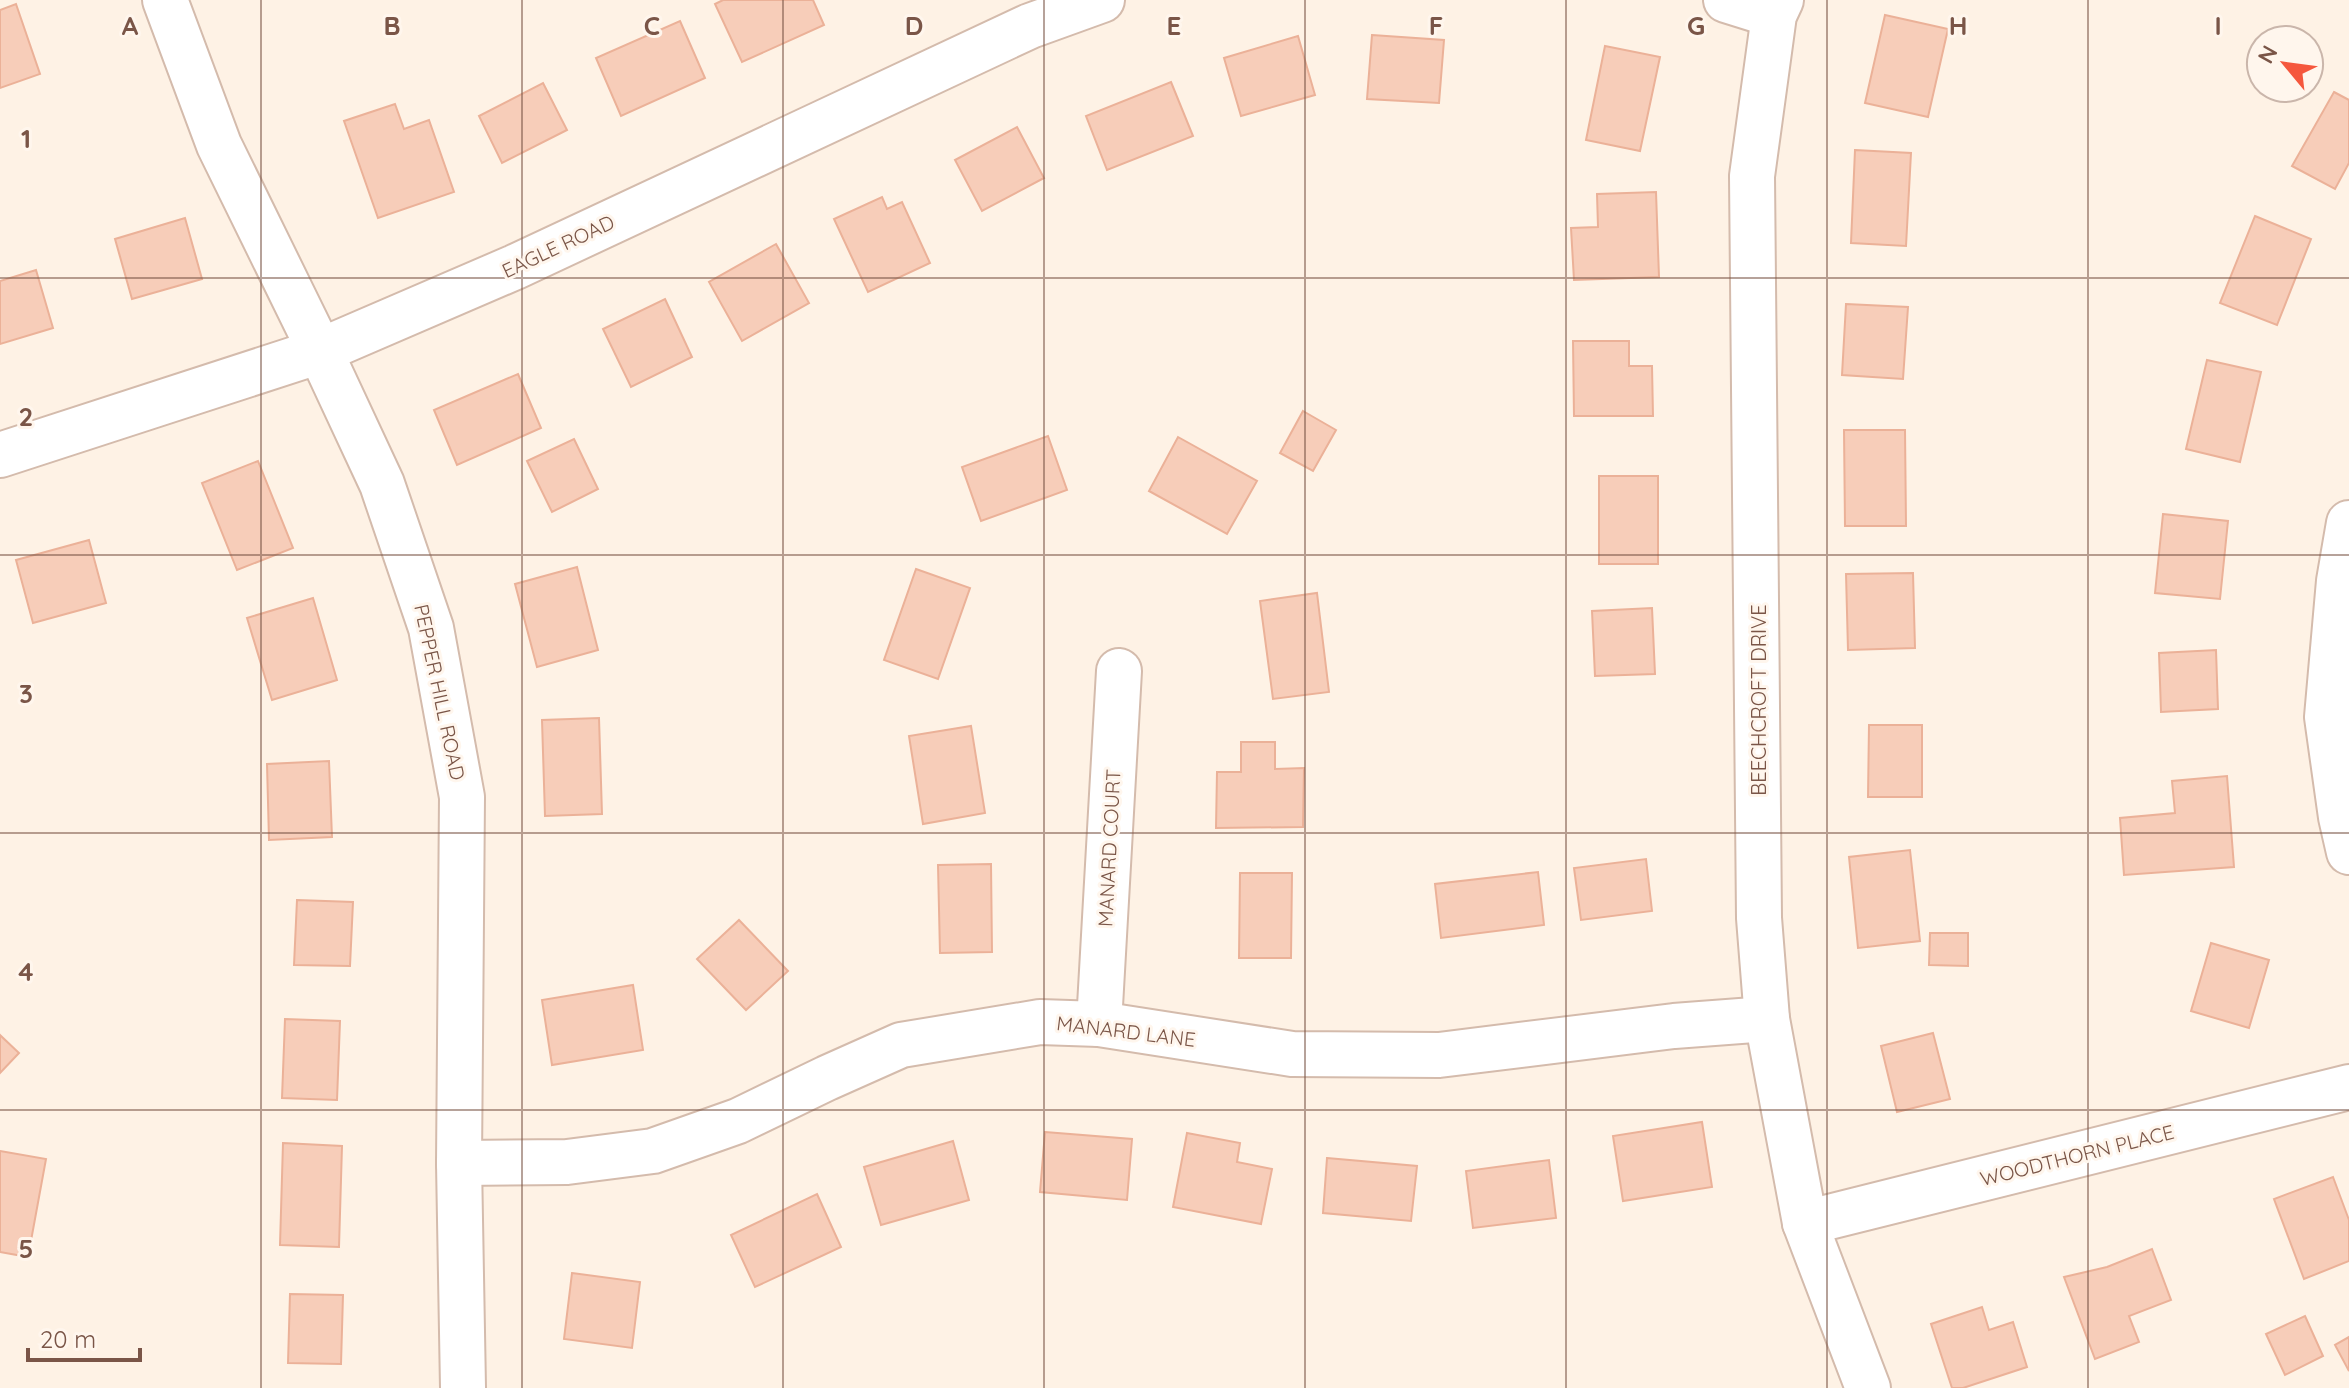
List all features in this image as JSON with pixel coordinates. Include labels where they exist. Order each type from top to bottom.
[{"type":"street","name":"PEPPER HILL ROAD","points":[[165,0],[219,145],[382,484],[431,628],[462,797],[459,1163],[463,1388]]},
{"type":"street","name":"EAGLE ROAD","points":[[0,455],[320,351],[515,267],[1030,26],[1102,0]]},
{"type":"street","points":[[1726,0],[1777,8]]},
{"type":"street","name":"BEECHCROFT DRIVE","points":[[1777,8],[1752,176],[1759,918],[1767,1019],[1805,1223],[1868,1388]]},
{"type":"street","points":[[2349,523],[2339,581],[2327,717],[2349,852]]},
{"type":"street","name":"MANARD COURT","points":[[1099,1024],[1119,671]]},
{"type":"street","name":"MANARD LANE","points":[[459,1163],[567,1162],[653,1151],[738,1121],[901,1045],[1040,1022],[1099,1024],[1292,1054],[1439,1055],[1674,1026],[1767,1019]]},
{"type":"street","name":"WOODTHORN PLACE","points":[[1805,1223],[2349,1087]]},
{"type":"building","points":[[723,0],[813,0],[824,25],[742,62],[715,4]]},
{"type":"building","points":[[16,4],[40,74],[0,88],[0,10]]},
{"type":"building","points":[[1885,15],[1948,29],[1928,117],[1865,103]]},
{"type":"building","points":[[680,21],[705,78],[621,116],[596,58]]},
{"type":"building","points":[[1372,35],[1444,40],[1439,103],[1367,99]]},
{"type":"building","points":[[1298,36],[1315,95],[1241,116],[1224,58]]},
{"type":"building","points":[[1605,46],[1660,57],[1640,151],[1586,140]]},
{"type":"building","points":[[1171,82],[1193,136],[1107,170],[1086,116]]},
{"type":"building","points":[[543,83],[567,130],[502,163],[479,116]]},
{"type":"building","points":[[2334,92],[2349,100],[2349,163],[2335,189],[2292,166]]},
{"type":"building","points":[[395,104],[404,129],[429,120],[454,192],[378,218],[344,121]]},
{"type":"building","points":[[1017,127],[1044,178],[982,211],[955,160]]},
{"type":"building","points":[[1855,150],[1911,153],[1906,246],[1851,243]]},
{"type":"building","points":[[1656,192],[1659,277],[1574,280],[1571,228],[1598,227],[1597,194]]},
{"type":"building","points":[[882,197],[887,209],[902,202],[930,263],[868,292],[834,219]]},
{"type":"building","points":[[2255,216],[2311,239],[2277,325],[2220,303]]},
{"type":"building","points":[[185,218],[202,279],[132,299],[115,239]]},
{"type":"building","points":[[776,244],[809,303],[742,341],[709,282]]},
{"type":"building","points":[[36,270],[53,328],[0,344],[0,281]]},
{"type":"building","points":[[665,299],[692,357],[631,387],[603,329]]},
{"type":"building","points":[[1846,304],[1908,307],[1903,379],[1842,375]]},
{"type":"building","points":[[1573,341],[1629,341],[1629,366],[1652,366],[1653,416],[1574,416]]},
{"type":"building","points":[[2207,360],[2261,372],[2240,462],[2186,449]]},
{"type":"building","points":[[518,374],[541,428],[457,465],[434,410]]},
{"type":"building","points":[[1303,411],[1336,430],[1313,471],[1280,453]]},
{"type":"building","points":[[1844,430],[1905,430],[1906,526],[1845,526]]},
{"type":"building","points":[[1048,436],[1067,490],[981,521],[962,467]]},
{"type":"building","points":[[1178,437],[1257,481],[1227,534],[1149,491]]},
{"type":"building","points":[[574,439],[598,489],[552,512],[527,461]]},
{"type":"building","points":[[258,461],[293,548],[237,570],[202,483]]},
{"type":"building","points":[[1599,476],[1658,476],[1658,564],[1599,564]]},
{"type":"building","points":[[2163,514],[2228,521],[2220,599],[2155,593]]},
{"type":"building","points":[[89,540],[106,603],[33,623],[16,560]]},
{"type":"building","points":[[577,567],[598,650],[537,667],[515,584]]},
{"type":"building","points":[[916,569],[970,588],[938,679],[884,660]]},
{"type":"building","points":[[1913,573],[1915,648],[1848,650],[1846,574]]},
{"type":"building","points":[[1317,593],[1329,692],[1273,699],[1260,601]]},
{"type":"building","points":[[313,598],[337,680],[272,700],[247,618]]},
{"type":"building","points":[[1652,608],[1655,674],[1595,676],[1592,611]]},
{"type":"building","points":[[2216,650],[2218,709],[2161,712],[2159,653]]},
{"type":"building","points":[[599,718],[602,814],[545,816],[542,720]]},
{"type":"building","points":[[1869,725],[1922,725],[1922,797],[1868,797]]},
{"type":"building","points":[[971,726],[985,813],[923,824],[909,736]]},
{"type":"building","points":[[1241,742],[1275,742],[1275,769],[1304,768],[1303,827],[1216,828],[1217,772],[1241,772]]},
{"type":"building","points":[[329,761],[332,837],[269,840],[267,764]]},
{"type":"building","points":[[2227,776],[2234,867],[2124,875],[2120,818],[2175,813],[2172,781]]},
{"type":"building","points":[[1910,850],[1920,941],[1858,948],[1849,857]]},
{"type":"building","points":[[1646,859],[1652,911],[1581,920],[1574,868]]},
{"type":"building","points":[[991,864],[992,952],[940,953],[938,865]]},
{"type":"building","points":[[1538,872],[1544,925],[1441,938],[1435,884]]},
{"type":"building","points":[[1240,873],[1292,873],[1291,958],[1239,958]]},
{"type":"building","points":[[297,900],[353,902],[350,966],[294,965]]},
{"type":"building","points":[[739,920],[788,971],[746,1010],[697,959]]},
{"type":"building","points":[[1930,933],[1968,933],[1968,966],[1929,965]]},
{"type":"building","points":[[2211,943],[2269,960],[2249,1028],[2191,1011]]},
{"type":"building","points":[[633,985],[643,1050],[552,1065],[542,1000]]},
{"type":"building","points":[[285,1019],[340,1021],[337,1100],[282,1098]]},
{"type":"building","points":[[1933,1033],[1950,1099],[1897,1112],[1881,1046]]},
{"type":"building","points":[[0,1035],[19,1053],[0,1073]]},
{"type":"building","points":[[1702,1122],[1712,1187],[1623,1201],[1613,1136]]},
{"type":"building","points":[[1045,1132],[1132,1139],[1127,1200],[1040,1192]]},
{"type":"building","points":[[1187,1133],[1240,1143],[1237,1162],[1272,1169],[1261,1224],[1173,1207]]},
{"type":"building","points":[[953,1141],[969,1200],[881,1225],[864,1167]]},
{"type":"building","points":[[283,1143],[342,1146],[339,1247],[280,1245]]},
{"type":"building","points":[[0,1151],[46,1159],[28,1257],[0,1252]]},
{"type":"building","points":[[1327,1158],[1417,1166],[1411,1221],[1323,1213]]},
{"type":"building","points":[[1549,1160],[1556,1218],[1473,1228],[1466,1171]]},
{"type":"building","points":[[2333,1177],[2349,1220],[2349,1261],[2304,1279],[2274,1199]]},
{"type":"building","points":[[817,1194],[841,1247],[755,1287],[731,1235]]},
{"type":"building","points":[[2152,1249],[2171,1300],[2129,1316],[2139,1342],[2095,1359],[2064,1277],[2107,1267]]},
{"type":"building","points":[[572,1273],[640,1282],[632,1348],[564,1339]]},
{"type":"building","points":[[290,1294],[343,1295],[341,1364],[288,1363]]},
{"type":"building","points":[[1982,1307],[1989,1330],[2013,1322],[2027,1367],[1963,1388],[1952,1388],[1931,1324]]},
{"type":"building","points":[[2305,1316],[2323,1356],[2285,1375],[2266,1334]]},
{"type":"building","points":[[2349,1337],[2349,1371],[2335,1345]]}]
